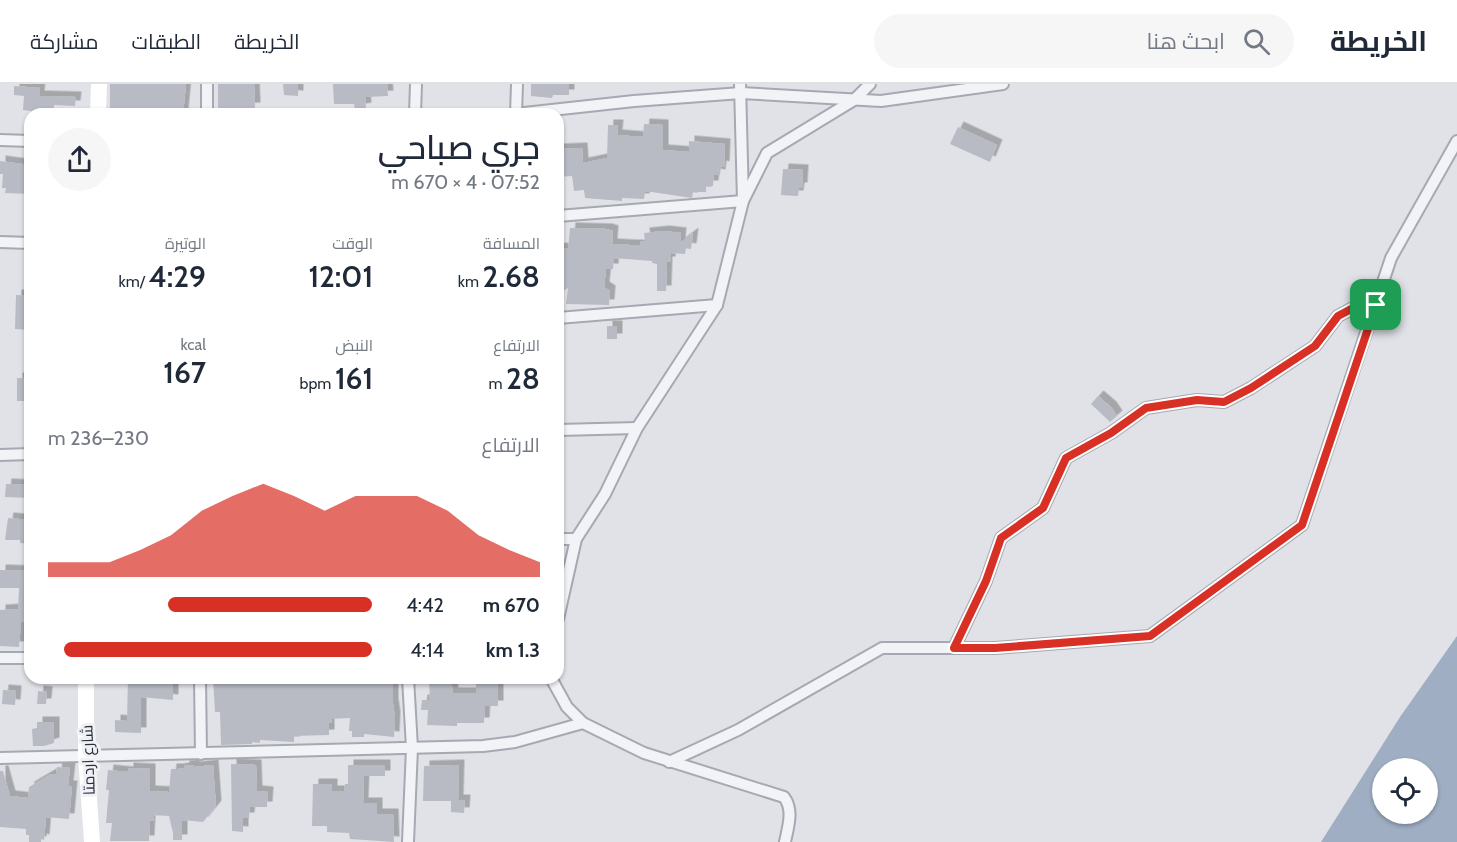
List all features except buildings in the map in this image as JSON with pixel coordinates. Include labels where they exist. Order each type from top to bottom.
[{"type":"main road","points":[[98,108],[99,84]]},
{"type":"main road","name":"شارع اردمتا","points":[[86,684],[86,756],[92,842]]},
{"type":"street","points":[[207,84],[207,108]]},
{"type":"street","points":[[416,84],[416,108]]},
{"type":"street","points":[[516,108],[517,84]]},
{"type":"street","points":[[564,592],[576,539],[605,494],[637,428],[717,305],[743,201],[767,153],[854,100],[870,84]]},
{"type":"street","points":[[564,109],[740,88],[881,101],[1003,84]]},
{"type":"street","points":[[740,88],[743,201]]},
{"type":"street","points":[[0,140],[24,141]]},
{"type":"street","points":[[669,762],[738,730],[882,648],[995,648],[1150,636],[1302,525],[1391,258],[1457,141]]},
{"type":"street","points":[[564,216],[743,201]]},
{"type":"street","points":[[0,242],[24,243]]},
{"type":"street","points":[[564,318],[717,305]]},
{"type":"street","points":[[954,648],[986,581],[1001,538],[1043,508],[1066,458],[1111,433],[1146,408],[1197,400],[1224,402],[1251,388],[1315,346],[1338,316],[1355,307],[1376,305]]},
{"type":"street","points":[[564,430],[637,428]]},
{"type":"street","points":[[0,455],[24,453]]},
{"type":"street","points":[[564,539],[576,539]]},
{"type":"street","points":[[0,658],[24,658]]},
{"type":"street","points":[[200,684],[201,754]]},
{"type":"street","points":[[408,684],[412,748],[408,842]]},
{"type":"street","points":[[554,684],[567,707],[583,723],[644,753],[784,797],[790,810],[785,842]]},
{"type":"street","points":[[0,758],[483,746],[515,742],[583,723]]},
{"type":"water","points":[[1457,636],[1457,842],[1321,842],[1372,761],[1372,824],[1438,824],[1438,758],[1374,758]]},
{"type":"route","points":[[1376,305],[1302,525],[1150,636],[995,648],[954,648],[986,581],[1001,538],[1043,508],[1066,458],[1111,433],[1146,408],[1197,400],[1224,402],[1251,388],[1315,346],[1338,316],[1355,307],[1376,305]]}]
